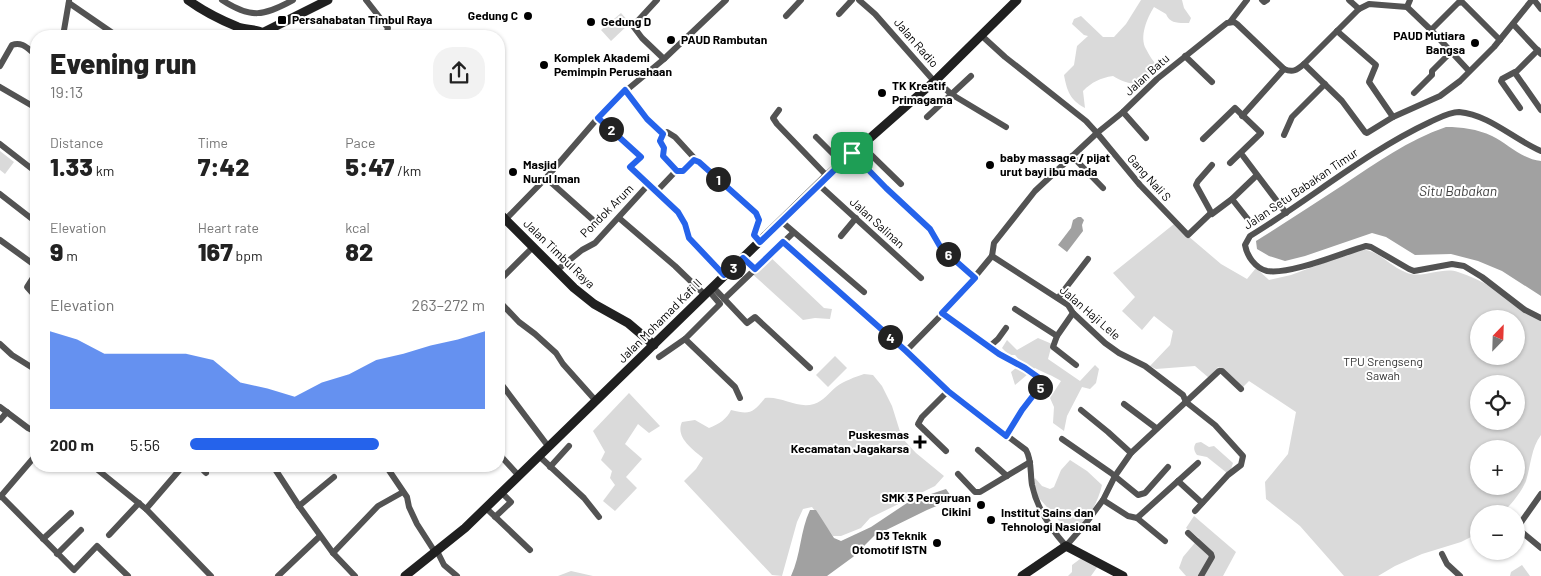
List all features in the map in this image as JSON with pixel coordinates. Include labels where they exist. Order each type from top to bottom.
[{"type":"main road","points":[[188,0],[223,20],[249,30]]},
{"type":"main road","points":[[272,30],[328,0]]},
{"type":"main road","name":"Jalan Mohamad Kafi II","points":[[409,575],[465,528],[491,512],[519,476],[710,293],[724,275],[745,260],[760,242],[788,228],[827,176],[841,162],[865,149],[937,81],[986,40],[1017,0]]},
{"type":"main road","name":"Jalan Timbul Raya","points":[[505,219],[574,288],[594,304],[628,323],[654,345]]},
{"type":"main road","points":[[1022,576],[1066,546],[1123,576]]},
{"type":"street","points":[[222,0],[246,12],[262,14],[277,9],[293,0]]},
{"type":"street","points":[[366,0],[388,28],[388,30]]},
{"type":"street","points":[[657,0],[633,26],[642,38],[664,59]]},
{"type":"street","points":[[786,16],[801,0]]},
{"type":"street","points":[[839,14],[852,0]]},
{"type":"street","name":"Jalan Radio","points":[[858,0],[875,14],[951,94],[1006,127]]},
{"type":"street","name":"Jalan Batu","points":[[906,351],[975,278],[992,256],[994,243],[1034,191],[1097,133],[1123,112],[1157,79],[1230,22],[1247,0]]},
{"type":"street","points":[[1262,0],[1264,2],[1267,0]]},
{"type":"street","points":[[1349,0],[1359,9]]},
{"type":"street","points":[[1407,8],[1410,0]]},
{"type":"street","points":[[1304,64],[1342,101],[1366,133],[1392,117],[1440,96],[1469,72],[1500,40],[1533,0],[1541,9]]},
{"type":"street","points":[[64,30],[69,1],[109,30]]},
{"type":"street","points":[[505,213],[546,178],[625,90],[664,59],[723,1]]},
{"type":"street","points":[[1230,22],[1237,24],[1284,69],[1292,72],[1304,64],[1359,9],[1372,2],[1407,8],[1431,30],[1469,72]]},
{"type":"street","points":[[1431,30],[1458,3],[1462,2],[1468,3],[1500,40]]},
{"type":"street","points":[[1513,24],[1539,52],[1515,72],[1502,79],[1501,82],[1520,108]]},
{"type":"street","points":[[1337,31],[1376,65],[1369,82],[1392,117]]},
{"type":"street","name":"Gang Nali S","points":[[986,40],[1097,133],[1140,185],[1188,235],[1211,213]]},
{"type":"street","points":[[0,66],[12,45],[23,44],[30,50]]},
{"type":"street","points":[[1414,93],[1451,52]]},
{"type":"street","points":[[1185,56],[1212,82]]},
{"type":"street","points":[[1242,116],[1284,69]]},
{"type":"street","points":[[1515,72],[1541,110]]},
{"type":"street","points":[[927,117],[971,76]]},
{"type":"street","points":[[1284,135],[1292,117],[1325,84]]},
{"type":"street","points":[[0,87],[30,104]]},
{"type":"street","points":[[625,90],[647,119],[663,134]]},
{"type":"street","points":[[1203,139],[1234,108],[1261,133],[1230,163]]},
{"type":"street","points":[[779,110],[773,118],[777,124],[827,176]]},
{"type":"street","name":"Gang Nali S","points":[[1123,112],[1146,138]]},
{"type":"street","name":"Jalan Setu Babakan Timur","points":[[1541,151],[1487,120],[1469,114],[1451,112],[1403,135],[1373,153],[1250,236],[1246,241],[1245,250],[1255,265],[1263,270],[1276,271],[1299,267],[1366,246],[1371,247],[1409,270],[1414,271],[1452,264],[1464,266],[1482,277],[1525,310],[1541,318]]},
{"type":"street","points":[[598,118],[641,157],[630,167],[678,212],[685,224],[689,238],[724,275]]},
{"type":"street","points":[[663,134],[667,132],[672,134],[697,161],[756,213],[759,220],[754,235],[760,242]]},
{"type":"street","points":[[663,134],[660,141],[664,148],[663,156],[677,171]]},
{"type":"street","points":[[816,137],[841,162]]},
{"type":"street","points":[[0,144],[30,167]]},
{"type":"street","points":[[865,149],[901,184]]},
{"type":"street","points":[[853,154],[930,229],[941,248],[975,278]]},
{"type":"street","points":[[1072,156],[1103,188]]},
{"type":"street","points":[[1243,156],[1256,176],[1286,213]]},
{"type":"street","points":[[656,192],[677,171],[682,171],[692,160],[697,161]]},
{"type":"street","points":[[1212,166],[1196,185],[1211,213],[1216,212],[1232,199],[1256,176]]},
{"type":"street","points":[[546,178],[593,220]]},
{"type":"street","name":"Pondok Arum","points":[[557,270],[582,250],[595,243],[648,185]]},
{"type":"street","name":"Jalan Salinan","points":[[820,185],[921,278]]},
{"type":"street","points":[[0,194],[30,217]]},
{"type":"street","points":[[1232,199],[1251,223]]},
{"type":"street","points":[[619,218],[675,266],[710,293],[722,299],[747,323],[755,317],[810,368]]},
{"type":"street","points":[[841,236],[856,218]]},
{"type":"street","points":[[659,356],[684,339],[753,268],[783,242],[788,228],[864,292]]},
{"type":"street","points":[[0,240],[30,262]]},
{"type":"street","points":[[783,242],[906,351],[948,391],[1026,450],[1029,455],[1032,485],[1042,513],[1051,529],[1066,546],[1103,500],[1115,476],[1131,453],[1220,370],[1241,389]]},
{"type":"street","points":[[505,275],[533,247]]},
{"type":"street","name":"Jalan Haji Lele","points":[[992,256],[1068,305],[1073,313],[1118,353],[1145,366],[1183,395],[1186,402],[1215,425],[1243,456],[1241,465],[1228,475],[1202,503]]},
{"type":"street","points":[[1058,298],[1088,259]]},
{"type":"street","points":[[745,260],[753,268]]},
{"type":"street","points":[[710,293],[722,299]]},
{"type":"street","points":[[505,307],[519,322],[556,353],[563,364],[596,401]]},
{"type":"street","points":[[1015,309],[1058,336]]},
{"type":"street","points":[[942,313],[989,347],[1040,378],[1043,382],[1006,436]]},
{"type":"street","points":[[1073,313],[1058,336],[1054,348],[1076,364]]},
{"type":"street","points":[[989,347],[1006,328]]},
{"type":"street","points":[[684,339],[735,387],[740,398]]},
{"type":"street","points":[[0,344],[12,355],[30,366]]},
{"type":"street","points":[[505,388],[553,443],[565,449],[549,466]]},
{"type":"street","points":[[946,451],[918,424],[922,417],[948,391]]},
{"type":"street","points":[[1124,404],[1156,428]]},
{"type":"street","points":[[0,406],[30,429]]},
{"type":"street","points":[[1081,410],[1131,453]]},
{"type":"street","points":[[0,420],[7,412]]},
{"type":"street","points":[[1062,439],[1138,494],[1143,495],[1168,468]]},
{"type":"street","points":[[978,450],[1007,476]]},
{"type":"street","points":[[540,457],[584,498],[599,517]]},
{"type":"street","points":[[30,461],[0,496],[74,570],[95,548],[99,547],[128,576]]},
{"type":"street","points":[[505,461],[519,476]]},
{"type":"street","points":[[958,474],[975,492],[980,492],[1030,462]]},
{"type":"street","points":[[1136,518],[1198,462]]},
{"type":"street","points":[[100,472],[146,509],[211,576]]},
{"type":"street","points":[[146,509],[178,472]]},
{"type":"street","points":[[276,472],[320,536],[355,576]]},
{"type":"street","points":[[390,472],[403,492],[417,524],[444,565],[457,576]]},
{"type":"street","points":[[299,506],[334,477]]},
{"type":"street","points":[[1178,481],[1202,503],[1195,512]]},
{"type":"street","points":[[333,553],[378,506],[403,492]]},
{"type":"street","points":[[1541,494],[1517,528],[1541,548]]},
{"type":"street","points":[[1103,500],[1128,516],[1136,518],[1165,541]]},
{"type":"street","points":[[109,535],[139,503]]},
{"type":"street","points":[[491,512],[530,550]]},
{"type":"street","points":[[43,539],[71,513]]},
{"type":"street","points":[[58,554],[81,530]]},
{"type":"street","points":[[1188,533],[1212,554],[1201,576]]},
{"type":"street","points":[[278,576],[320,536]]},
{"type":"street","points":[[1442,554],[1447,564],[1460,576]]},
{"type":"green space","points":[[1141,0],[1182,0],[1184,8],[1191,18],[1189,23],[1172,21],[1166,14],[1154,7],[1147,22],[1143,39],[1146,49],[1157,66],[1147,78],[1138,83],[1126,82],[1113,76],[1093,83],[1083,91],[1085,108],[1076,102],[1070,94],[1064,75],[1074,65],[1077,46],[1088,36],[1084,35],[1072,24],[1074,19],[1081,16],[1103,37],[1114,37],[1126,24]]},
{"type":"green space","points":[[621,13],[630,23],[611,41],[601,30]]},
{"type":"green space","points":[[0,151],[14,162],[5,174],[0,170]]},
{"type":"green space","name":"TPU Srengseng Sawah","points":[[1174,224],[1221,264],[1247,279],[1256,268],[1269,280],[1291,275],[1361,249],[1374,252],[1399,269],[1411,274],[1418,275],[1452,271],[1480,281],[1541,315],[1541,435],[1533,451],[1526,481],[1525,483],[1525,440],[1470,440],[1470,495],[1517,495],[1509,505],[1470,505],[1470,538],[1422,554],[1378,576],[1344,576],[1300,526],[1266,499],[1265,482],[1288,454],[1296,412],[1249,381],[1243,387],[1218,367],[1209,378],[1195,366],[1156,369],[1150,366],[1170,345],[1173,331],[1154,316],[1142,330],[1122,311],[1135,297],[1113,273]]},
{"type":"green space","points":[[767,254],[824,308],[832,309],[830,319],[815,318],[803,320],[749,271]]},
{"type":"green space","points":[[1038,338],[1052,344],[1048,359],[1080,381],[1095,365],[1099,369],[1096,383],[1090,389],[1082,387],[1067,416],[1064,431],[1053,423],[1054,407],[1050,398],[1061,381],[1035,368],[1015,385],[1011,372],[1022,363],[1015,355],[1009,355],[1002,348],[1007,340],[1017,350]]},
{"type":"green space","points":[[835,356],[847,368],[828,387],[816,375]]},
{"type":"green space","points":[[864,374],[873,375],[882,386],[892,406],[902,438],[916,453],[944,476],[935,486],[870,518],[861,528],[841,536],[833,536],[812,507],[803,509],[797,522],[782,576],[772,575],[684,481],[696,469],[703,458],[683,438],[680,427],[682,422],[695,420],[709,428],[722,421],[731,410],[751,412],[765,398],[802,405],[814,404],[839,385]]},
{"type":"green space","points":[[629,393],[660,426],[649,433],[638,424],[625,444],[642,459],[626,477],[637,488],[615,511],[603,501],[615,485],[610,478],[612,471],[601,460],[605,452],[593,431]]},
{"type":"green space","points":[[1201,442],[1209,447],[1214,446],[1233,463],[1227,473],[1207,457],[1197,455],[1194,446],[1196,443]]},
{"type":"green space","points":[[1070,460],[1087,471],[1102,485],[1097,501],[1088,517],[1078,528],[1070,533],[1038,497],[1031,484],[1035,478],[1042,486],[1050,489],[1054,487],[1061,470]]},
{"type":"green space","points":[[1194,516],[1236,552],[1223,576],[1186,576],[1179,568],[1183,557],[1199,538],[1186,528]]},
{"type":"green space","points":[[1084,556],[1098,566],[1091,576],[1068,576],[1072,572],[1072,565]]},
{"type":"green space","points":[[1522,565],[1530,576],[1510,576],[1511,572]]},
{"type":"green space","points":[[571,571],[593,576],[558,576]]},
{"type":"water","name":"Situ Babakan","points":[[1446,127],[1458,127],[1481,132],[1498,139],[1521,154],[1541,161],[1541,296],[1502,271],[1478,261],[1451,254],[1415,255],[1386,237],[1372,233],[1285,261],[1269,256],[1257,249],[1256,241],[1380,160],[1419,138]]},
{"type":"water","points":[[1078,217],[1084,220],[1082,225],[1083,231],[1067,252],[1058,245],[1071,228],[1073,220]]},
{"type":"water","points":[[946,489],[953,499],[874,536],[853,557],[827,576],[791,576],[810,510],[816,510],[834,538],[841,541],[871,527],[910,501]]},
{"type":"place","name":"Gedung C","points":[[528,16]]},
{"type":"place","name":"Persahabatan Timbul Raya","points":[[282,20]]},
{"type":"place","name":"Gedung D","points":[[591,22]]},
{"type":"place","name":"PAUD Rambutan","points":[[671,40]]},
{"type":"place","name":"PAUD Mutiara Bangsa","points":[[1475,43]]},
{"type":"place","name":"Komplek Akademi Pemimpin Perusahaan","points":[[544,65]]},
{"type":"place","name":"TK Kreatif Primagama","points":[[882,93]]},
{"type":"place","name":"baby massage / pijat urut bayi ibu mada","points":[[990,165]]},
{"type":"place","name":"Masjid Nurul Iman","points":[[513,172]]},
{"type":"place","name":"Puskesmas Kecamatan Jagakarsa","points":[[920,442]]},
{"type":"place","name":"SMK 3 Perguruan Cikini","points":[[981,505]]},
{"type":"place","name":"Institut Sains dan Tehnologi Nasional","points":[[991,520]]},
{"type":"place","name":"D3 Teknik Otomotif ISTN","points":[[937,543]]},
{"type":"route","points":[[625,90],[647,119],[663,134],[660,141],[664,148],[663,156],[677,171],[683,171],[694,160],[699,162],[756,213],[759,222],[754,236],[760,242],[852,153],[930,229],[941,248],[975,278],[942,313],[999,354],[1042,380],[1042,384],[1022,410],[1006,436],[948,391],[906,351],[783,242],[755,269],[743,258],[724,275],[689,238],[682,216],[630,167],[641,157],[598,118],[625,90]]}]
